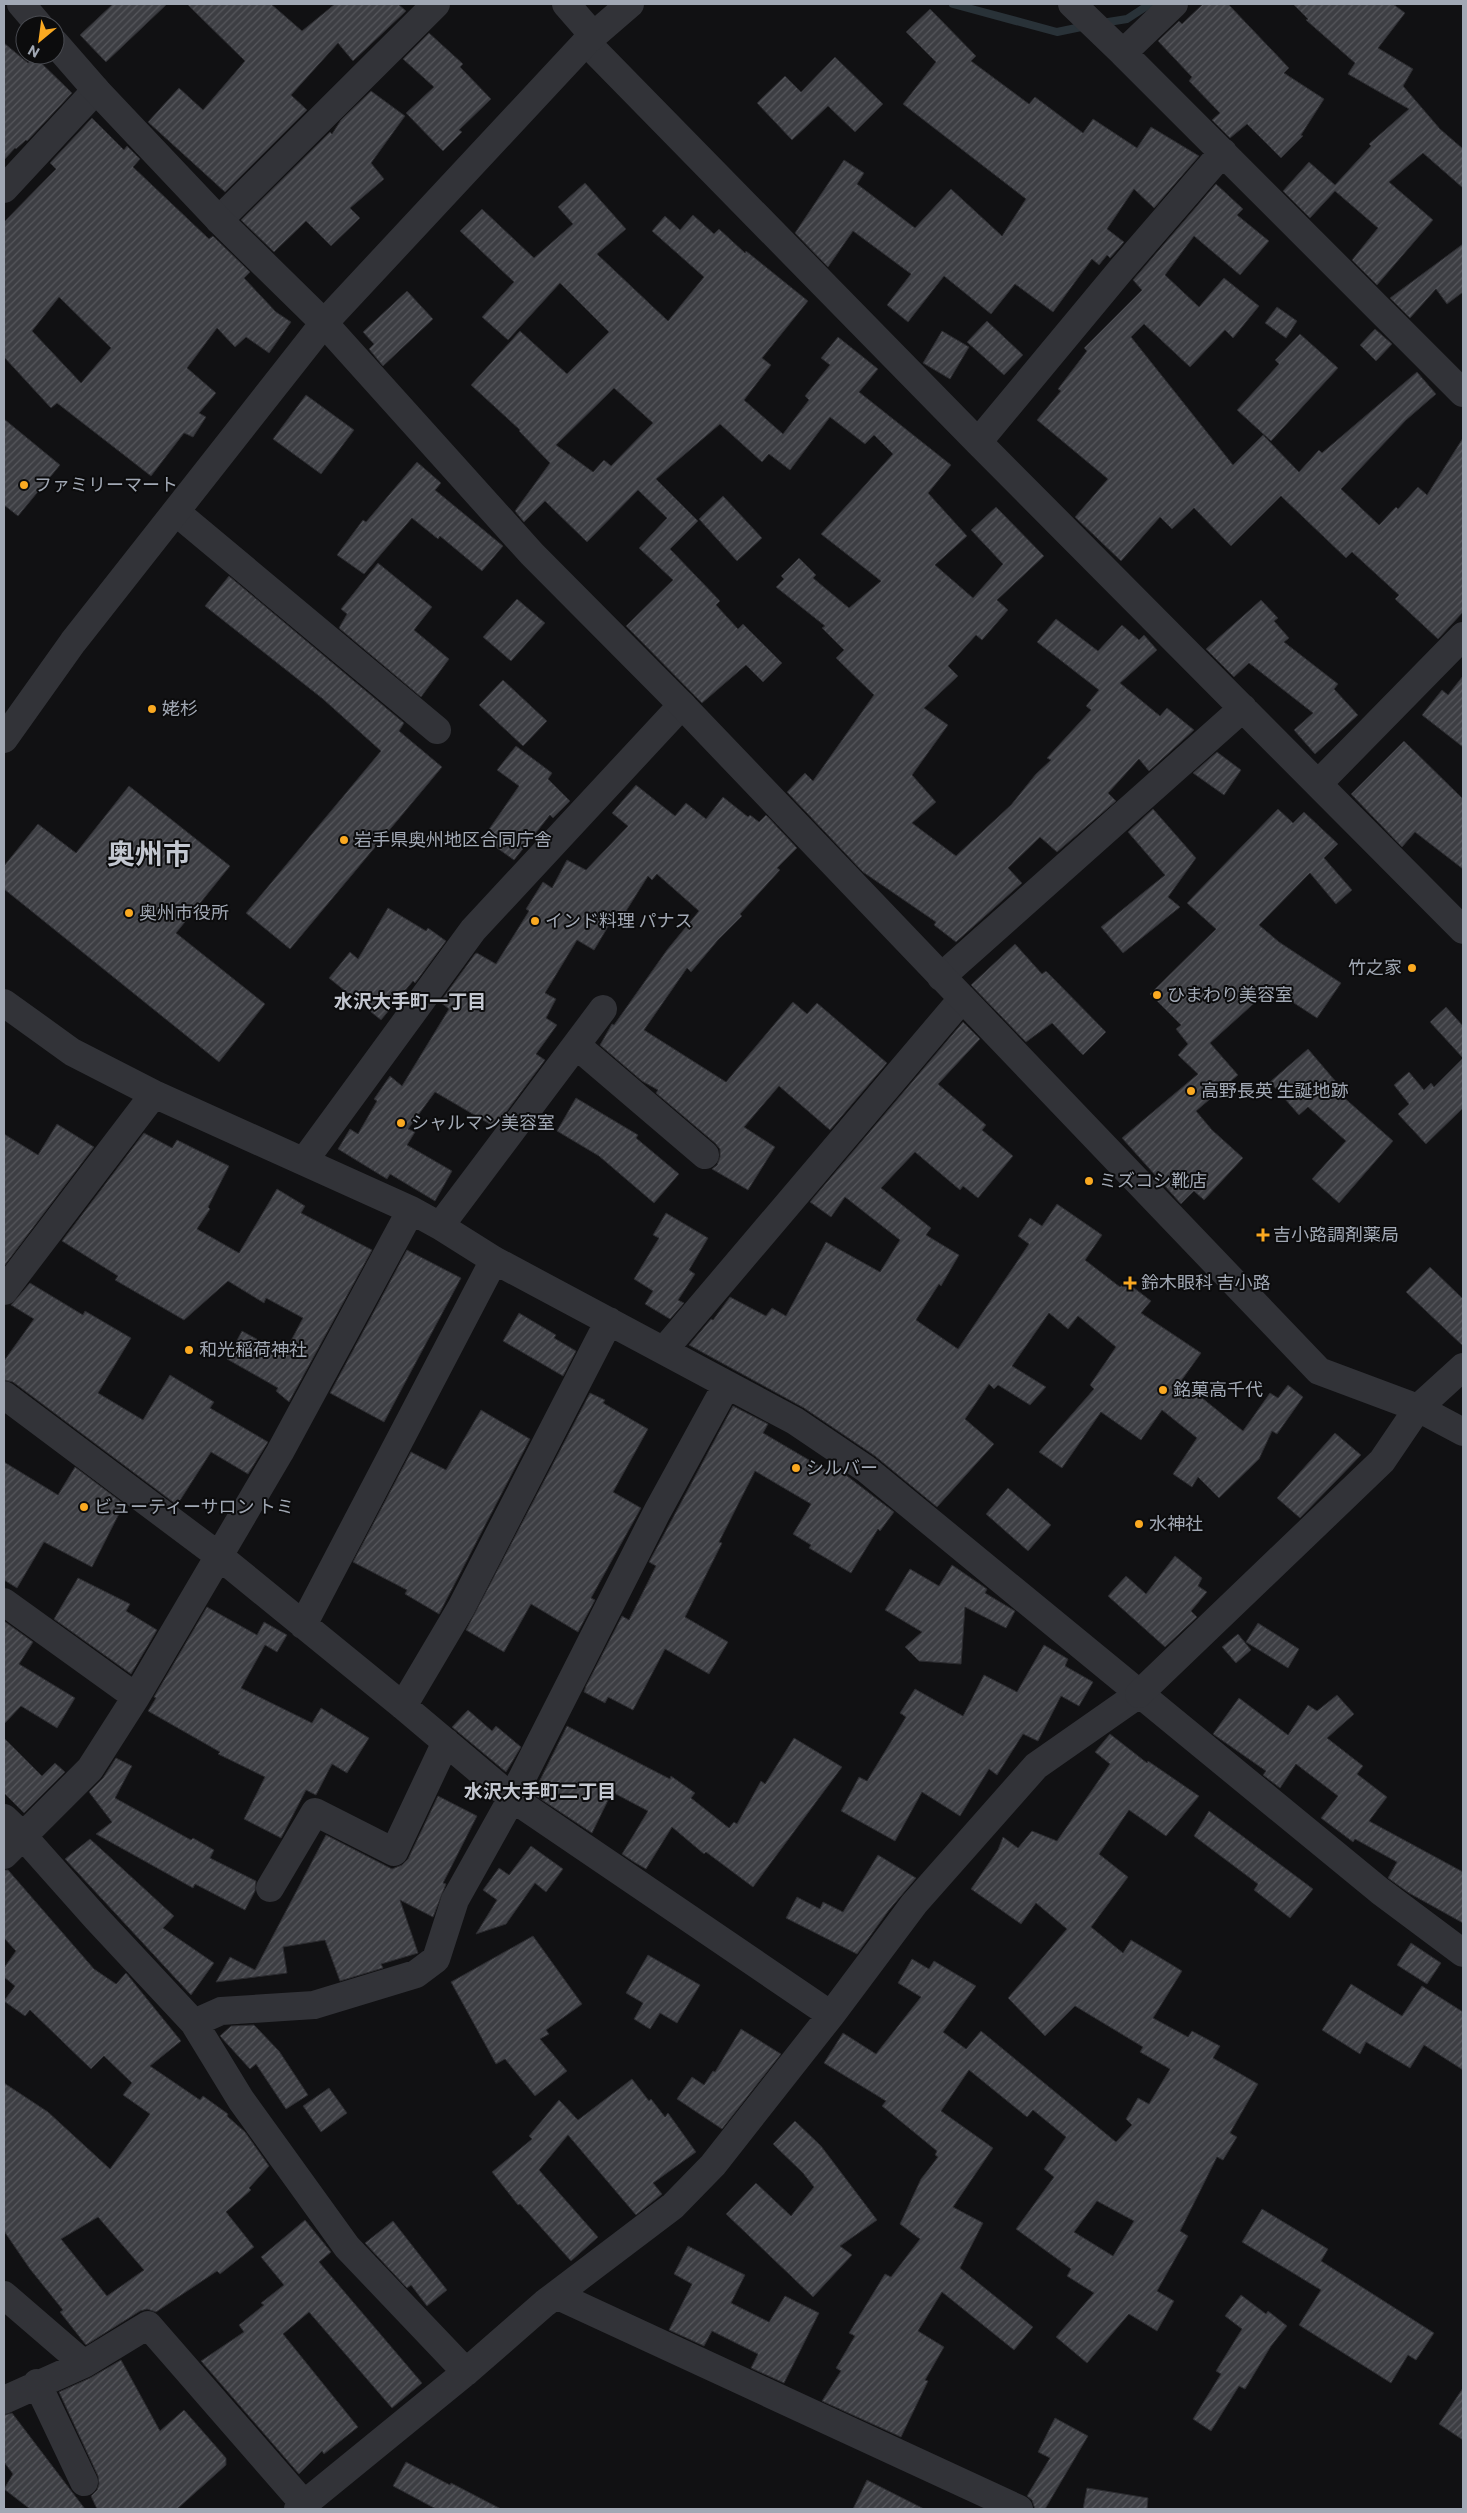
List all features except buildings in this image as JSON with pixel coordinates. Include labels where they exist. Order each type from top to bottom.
[{"type":"street","points":[[21,4],[30,15]]},
{"type":"street","points":[[219,220],[436,4]]},
{"type":"street","points":[[566,4],[589,39],[978,442],[1463,930]]},
{"type":"street","points":[[4,739],[74,642],[324,323],[589,39],[630,4]]},
{"type":"street","points":[[1072,4],[1223,152],[1463,393]]},
{"type":"street","points":[[1123,53],[1174,4]]},
{"type":"street","points":[[65,54],[96,90],[219,220],[324,323],[532,554],[682,705],[1319,1371],[1418,1408],[1463,1432]]},
{"type":"street","points":[[4,189],[96,90]]},
{"type":"street","points":[[978,442],[1120,271],[1223,152]]},
{"type":"street","points":[[176,512],[437,730]]},
{"type":"street","points":[[1318,784],[1463,636]]},
{"type":"street","points":[[304,1161],[473,930],[682,705]]},
{"type":"street","points":[[941,977],[1243,708]]},
{"type":"street","points":[[664,1350],[962,998]]},
{"type":"street","points":[[4,1003],[72,1052],[154,1094],[411,1210],[494,1260],[664,1350],[726,1386],[795,1421],[866,1469],[1380,1891],[1463,1953]]},
{"type":"street","points":[[440,1226],[603,1009]]},
{"type":"street","points":[[576,1045],[705,1155]]},
{"type":"street","points":[[4,1292],[154,1094]]},
{"type":"street","points":[[4,1856],[14,1827],[90,1769],[136,1697],[280,1452],[411,1210]]},
{"type":"street","points":[[303,1625],[494,1260]]},
{"type":"street","points":[[403,1706],[461,1608],[609,1322]]},
{"type":"street","points":[[4,2400],[84,2364],[148,2325],[301,2507],[466,2372],[556,2295],[673,2206],[713,2166],[831,2015],[914,1904],[1036,1766],[1139,1694],[1382,1461],[1418,1408],[1463,1366]]},
{"type":"street","points":[[194,2023],[221,2011],[314,2005],[416,1974],[436,1959],[455,1900],[512,1798],[657,1512],[726,1386]]},
{"type":"street","points":[[4,1395],[218,1556],[403,1706],[512,1798],[831,2015]]},
{"type":"street","points":[[4,1602],[136,1697]]},
{"type":"street","points":[[270,1888],[315,1812],[394,1852],[446,1742]]},
{"type":"street","points":[[14,1827],[194,2023],[241,2100],[347,2246],[466,2372]]},
{"type":"street","points":[[4,2295],[84,2364]]},
{"type":"street","points":[[556,2295],[1019,2509]]},
{"type":"street","points":[[37,2384],[84,2482]]},
{"type":"waterway","points":[[953,4],[1057,32],[1086,26]]},
{"type":"waterway","points":[[1102,23],[1127,19],[1150,4]]},
{"type":"place","name":"ファミリーマート","points":[[24,485]]},
{"type":"place","name":"姥杉","points":[[152,709]]},
{"type":"place","name":"岩手県奥州地区合同庁舎","points":[[344,840]]},
{"type":"place","name":"奥州市役所","points":[[129,913]]},
{"type":"place","name":"インド料理 パナス","points":[[535,921]]},
{"type":"place","name":"竹之家","points":[[1412,968]]},
{"type":"place","name":"ひまわり美容室","points":[[1157,995]]},
{"type":"place","name":"高野長英 生誕地跡","points":[[1191,1091]]},
{"type":"place","name":"シャルマン美容室","points":[[401,1123]]},
{"type":"place","name":"ミズコシ靴店","points":[[1089,1181]]},
{"type":"place","name":"吉小路調剤薬局","points":[[1263,1235]]},
{"type":"place","name":"鈴木眼科 吉小路","points":[[1130,1283]]},
{"type":"place","name":"和光稲荷神社","points":[[189,1350]]},
{"type":"place","name":"銘菓高千代","points":[[1163,1390]]},
{"type":"place","name":"シルバー","points":[[796,1468]]},
{"type":"place","name":"ビューティーサロン トミ","points":[[84,1507]]},
{"type":"place","name":"水神社","points":[[1139,1524]]},
{"type":"district","name":"奥州市","points":[[149,854]]},
{"type":"district","name":"水沢大手町一丁目","points":[[410,1001]]},
{"type":"district","name":"水沢大手町二丁目","points":[[540,1791]]}]
